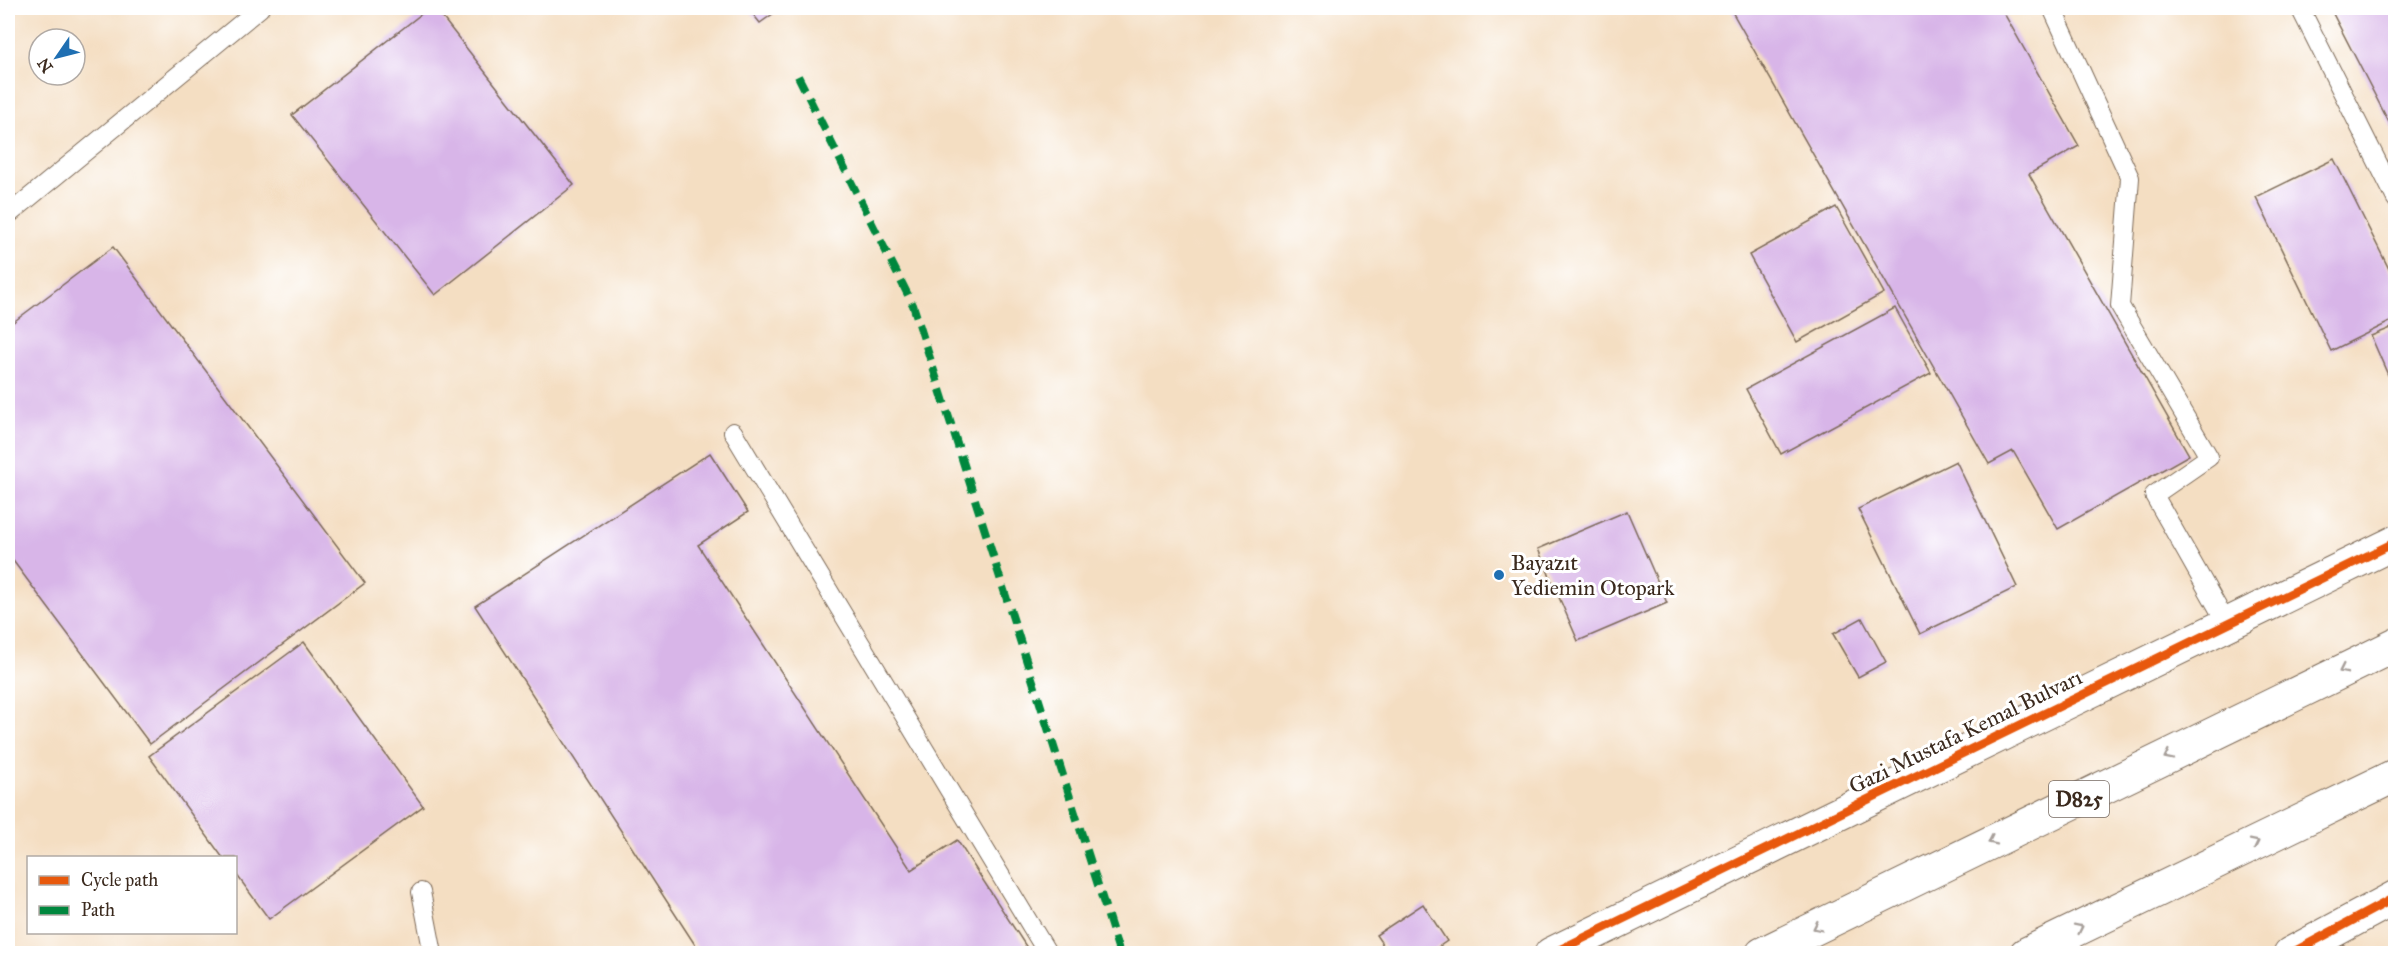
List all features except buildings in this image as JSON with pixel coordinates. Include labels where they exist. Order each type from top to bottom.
[{"type":"main road","name":"Gazi Mustafa Kemal Bulvarı","points":[[1559,952],[2396,542]]},
{"type":"main road","name":"D825","points":[[1762,954],[2396,645]]},
{"type":"main road","points":[[2026,954],[2396,775]]},
{"type":"main road","points":[[2298,951],[2396,897]]},
{"type":"lane","points":[[8,215],[260,8]]},
{"type":"lane","points":[[2052,8],[2130,178],[2120,306],[2210,457],[2154,495],[2227,624]]},
{"type":"lane","points":[[2300,8],[2396,199]]},
{"type":"lane","points":[[733,432],[1048,954]]},
{"type":"lane","points":[[421,892],[433,954]]},
{"type":"marked path","points":[[798,76],[913,305],[1120,954]]},
{"type":"cycle path","points":[[1551,954],[2396,542]]},
{"type":"cycle path","points":[[2290,954],[2396,897]]},
{"type":"place","name":"Bayazıt Yediemin Otopark","points":[[1499,575]]}]
